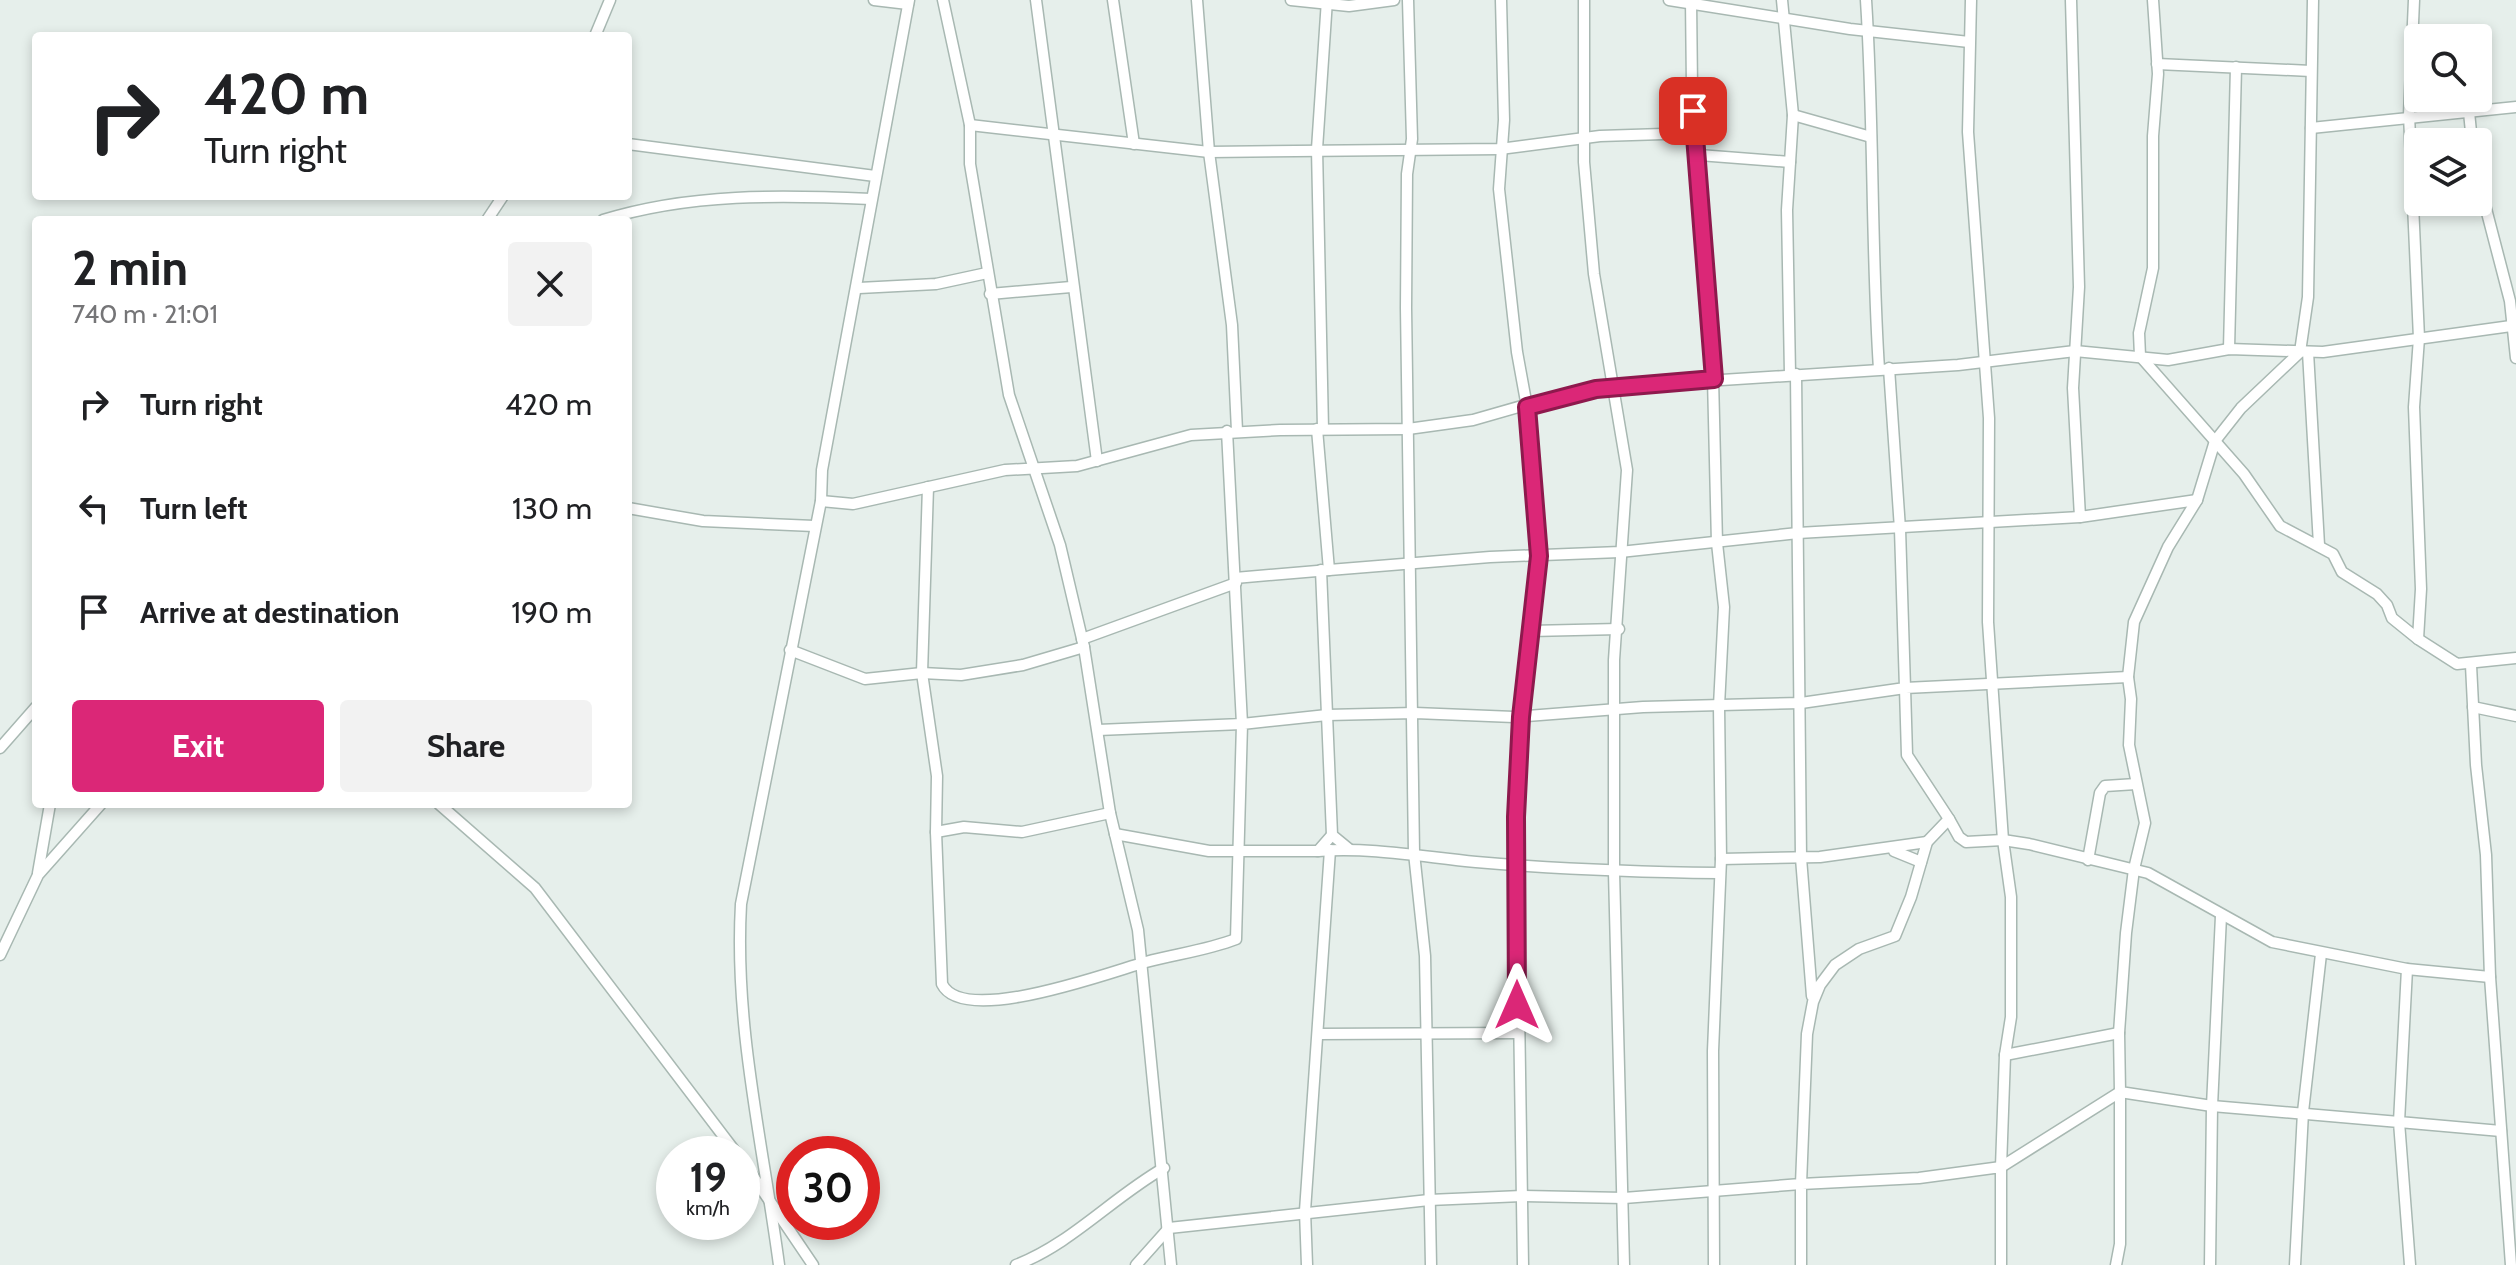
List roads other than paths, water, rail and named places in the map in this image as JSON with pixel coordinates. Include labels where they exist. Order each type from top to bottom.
[{"type":"street","points":[[597,32],[610,0]]},
{"type":"street","points":[[779,1265],[749,1077],[738,960],[741,904],[821,501],[822,470],[859,288],[875,176],[909,2],[874,0]]},
{"type":"street","points":[[943,0],[970,125],[970,164],[1009,395],[1060,545],[1083,643],[1110,813],[1143,963],[1171,1265]]},
{"type":"street","points":[[1036,0],[1071,287],[1097,461]]},
{"type":"street","points":[[1113,0],[1134,144]]},
{"type":"street","points":[[928,487],[922,673],[937,776],[942,984],[953,997],[976,1001],[1071,986],[1236,939],[1242,724],[1232,431],[1232,325],[1209,152],[1197,0]]},
{"type":"street","points":[[1291,0],[1327,1],[1349,6],[1394,0]]},
{"type":"street","points":[[1408,0],[1412,85],[1407,174],[1408,429],[1415,713],[1414,853],[1425,956],[1431,1265]]},
{"type":"street","points":[[1501,0],[1504,120],[1500,149],[1505,249],[1527,407],[1539,556],[1521,717],[1517,863],[1517,1033],[1523,1265]]},
{"type":"street","points":[[1584,0],[1585,138],[1594,274],[1627,470],[1620,552],[1619,629],[1614,660],[1614,872],[1624,1265]]},
{"type":"street","points":[[1669,0],[1868,31],[1969,42]]},
{"type":"street","points":[[1782,0],[1793,115],[1787,210],[1798,533],[1801,858],[1813,1002]]},
{"type":"street","points":[[1866,0],[1872,279],[1900,529],[1907,755],[1959,837],[1966,842],[2003,840],[2148,873],[2272,942],[2407,969],[2490,977]]},
{"type":"street","points":[[1971,0],[1968,132],[1985,360],[1991,684],[1999,743],[2003,840],[2011,897],[2011,1017],[2005,1055],[2001,1265]]},
{"type":"street","points":[[2071,0],[2079,287],[2075,351],[2075,475],[2080,517]]},
{"type":"street","points":[[2153,0],[2157,64],[2152,276],[2139,333],[2140,356],[2244,474],[2280,526],[2333,554],[2342,572],[2377,594],[2387,605],[2392,618],[2418,639],[2449,660],[2471,665],[2516,658]]},
{"type":"street","points":[[2313,0],[2308,297],[2304,352],[2319,545]]},
{"type":"street","points":[[2414,0],[2409,115],[2419,338],[2414,407],[2421,574],[2418,639]]},
{"type":"street","points":[[1307,1265],[1305,1211],[1318,1034],[1324,850],[1332,835],[1320,429],[1317,149],[1327,1]]},
{"type":"street","points":[[1691,2],[1695,133],[1714,379],[1717,543],[1724,607],[1719,706],[1721,859],[1711,1190],[1714,1265]]},
{"type":"street","points":[[2157,64],[2311,71]]},
{"type":"street","points":[[2229,349],[2236,67]]},
{"type":"street","points":[[2492,110],[2516,107]]},
{"type":"street","points":[[2311,128],[2409,115],[2469,112],[2471,128]]},
{"type":"street","points":[[1793,115],[1871,137]]},
{"type":"street","points":[[970,125],[1209,152],[1500,149],[1585,138],[1695,133]]},
{"type":"street","points":[[632,145],[875,176]]},
{"type":"street","points":[[1699,155],[1790,162]]},
{"type":"street","points":[[619,216],[673,202],[778,195],[871,199]]},
{"type":"street","points":[[2489,216],[2513,300],[2511,326],[2516,358]]},
{"type":"street","points":[[859,288],[936,284],[987,273]]},
{"type":"street","points":[[990,294],[1071,287]]},
{"type":"street","points":[[821,501],[853,504],[1032,466],[1097,461],[1154,444],[1232,431],[1408,429],[1527,407],[1550,398],[1612,387],[2075,351],[2168,360],[2229,349],[2304,352],[2511,326]]},
{"type":"street","points":[[2116,1265],[2120,1244],[2119,1033],[2134,869],[2145,823],[2129,745],[2131,699],[2128,677],[2134,622],[2144,594],[2197,500],[2215,441],[2241,408],[2304,352]]},
{"type":"street","points":[[790,650],[865,679],[922,673],[961,675],[1023,665],[1236,580],[1490,557],[1620,552],[1798,533],[2080,517],[2197,500]]},
{"type":"street","points":[[632,509],[703,521],[814,526]]},
{"type":"street","points":[[1530,631],[1619,629]]},
{"type":"street","points":[[2471,665],[2511,1265]]},
{"type":"street","points":[[1098,730],[1242,724],[1327,715],[1415,713],[1521,717],[1801,703],[1905,688],[2128,677]]},
{"type":"street","points":[[2473,707],[2516,716]]},
{"type":"street","points":[[0,748],[32,712]]},
{"type":"street","points":[[2088,860],[2100,793],[2105,786],[2136,784]]},
{"type":"street","points":[[0,955],[38,875],[49,808]]},
{"type":"street","points":[[38,875],[97,808]]},
{"type":"street","points":[[444,808],[535,888],[723,1136]]},
{"type":"street","points":[[936,832],[964,827],[1022,832],[1110,813]]},
{"type":"street","points":[[1801,1265],[1807,1034],[1813,1002],[1820,985],[1835,965],[1859,949],[1895,936],[1927,842],[1949,819]]},
{"type":"street","points":[[1115,834],[1190,849],[1349,849],[1614,872],[1719,873]]},
{"type":"street","points":[[1332,835],[1349,849]]},
{"type":"street","points":[[1721,859],[1801,858],[1892,850],[1927,842]]},
{"type":"street","points":[[1892,850],[1921,862]]},
{"type":"street","points":[[2210,1265],[2212,1106],[2221,916]]},
{"type":"street","points":[[2295,1265],[2303,1112],[2321,954]]},
{"type":"street","points":[[2407,969],[2399,1122],[2410,1265]]},
{"type":"street","points":[[1318,1034],[1517,1033]]},
{"type":"street","points":[[2005,1055],[2119,1033]]},
{"type":"street","points":[[1136,1265],[1169,1228],[1305,1211],[1429,1200],[1522,1196],[1624,1198],[1919,1178],[2001,1167],[2120,1092],[2212,1106],[2501,1131]]},
{"type":"street","points":[[1016,1265],[1053,1248],[1095,1214],[1164,1168]]},
{"type":"street","points":[[760,1184],[813,1265]]}]
